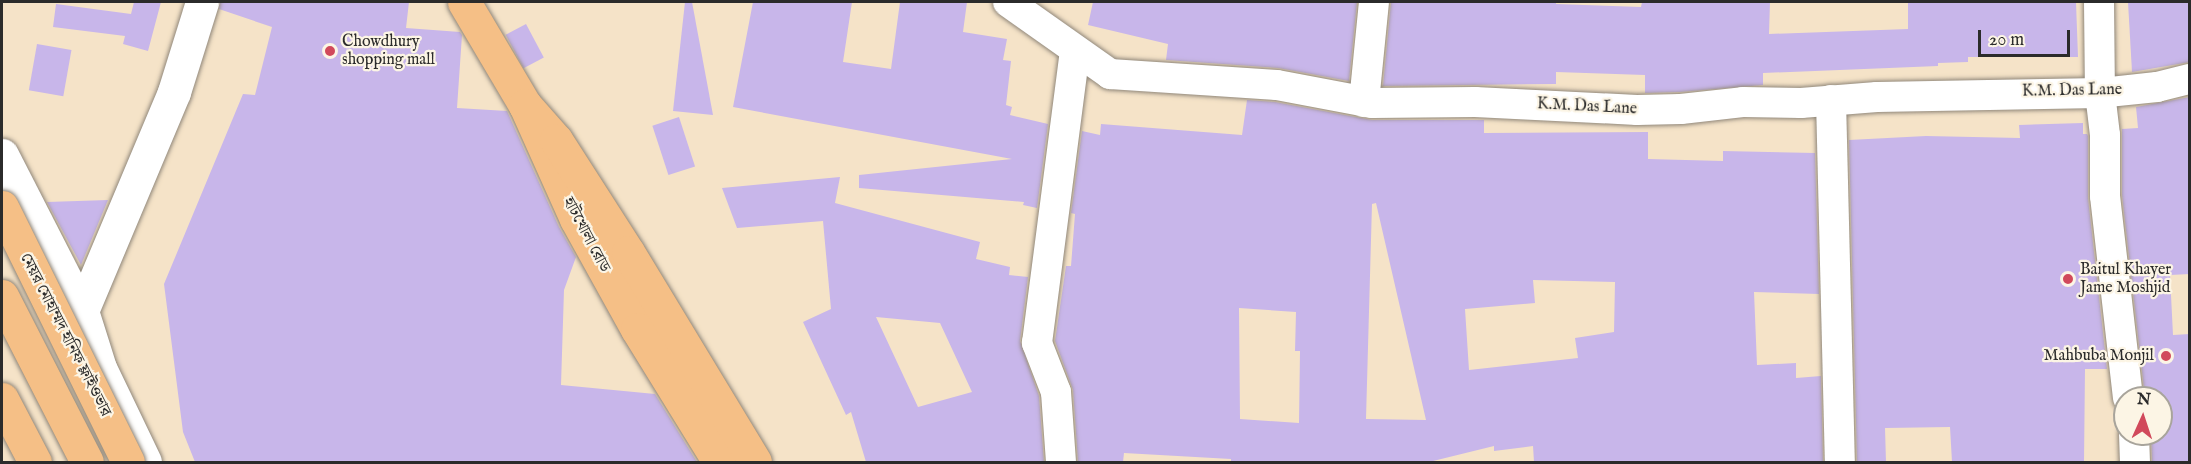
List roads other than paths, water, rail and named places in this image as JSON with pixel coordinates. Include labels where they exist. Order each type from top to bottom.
[{"type":"main road","name":"হাটখোলা রোড","points":[[464,2],[525,105],[576,219],[637,329],[719,462]]},
{"type":"main road","points":[[525,105],[556,140],[628,252],[755,462]]},
{"type":"main road","name":"মেয়র মোহাম্মদ হানিফ ফ্লাইওভার","points":[[2,207],[128,462]]},
{"type":"main road","points":[[2,296],[87,462]]},
{"type":"main road","points":[[3,403],[35,462]]},
{"type":"street","points":[[82,311],[174,92],[202,2]]},
{"type":"street","name":"K.M. Das Lane","points":[[1008,2],[1110,74],[1277,85],[1364,102],[1475,102],[1637,110],[1681,109],[1743,102],[2040,92],[2100,93],[2157,87],[2190,79]]},
{"type":"street","points":[[1364,102],[1374,2]]},
{"type":"street","points":[[2099,2],[2100,93],[2105,135],[2105,196],[2127,386]]},
{"type":"street","points":[[1061,462],[1056,392],[1038,343],[1075,50]]},
{"type":"street","points":[[1831,100],[1840,462]]},
{"type":"street","points":[[2,155],[82,311],[100,368],[145,462]]},
{"type":"street","points":[[2134,446],[2135,462]]},
{"type":"place","name":"Chowdhury shopping mall","points":[[330,51]]},
{"type":"place","name":"Baitul Khayer Jame Moshjid","points":[[2068,279]]},
{"type":"place","name":"Mahbuba Monjil","points":[[2166,356]]}]
